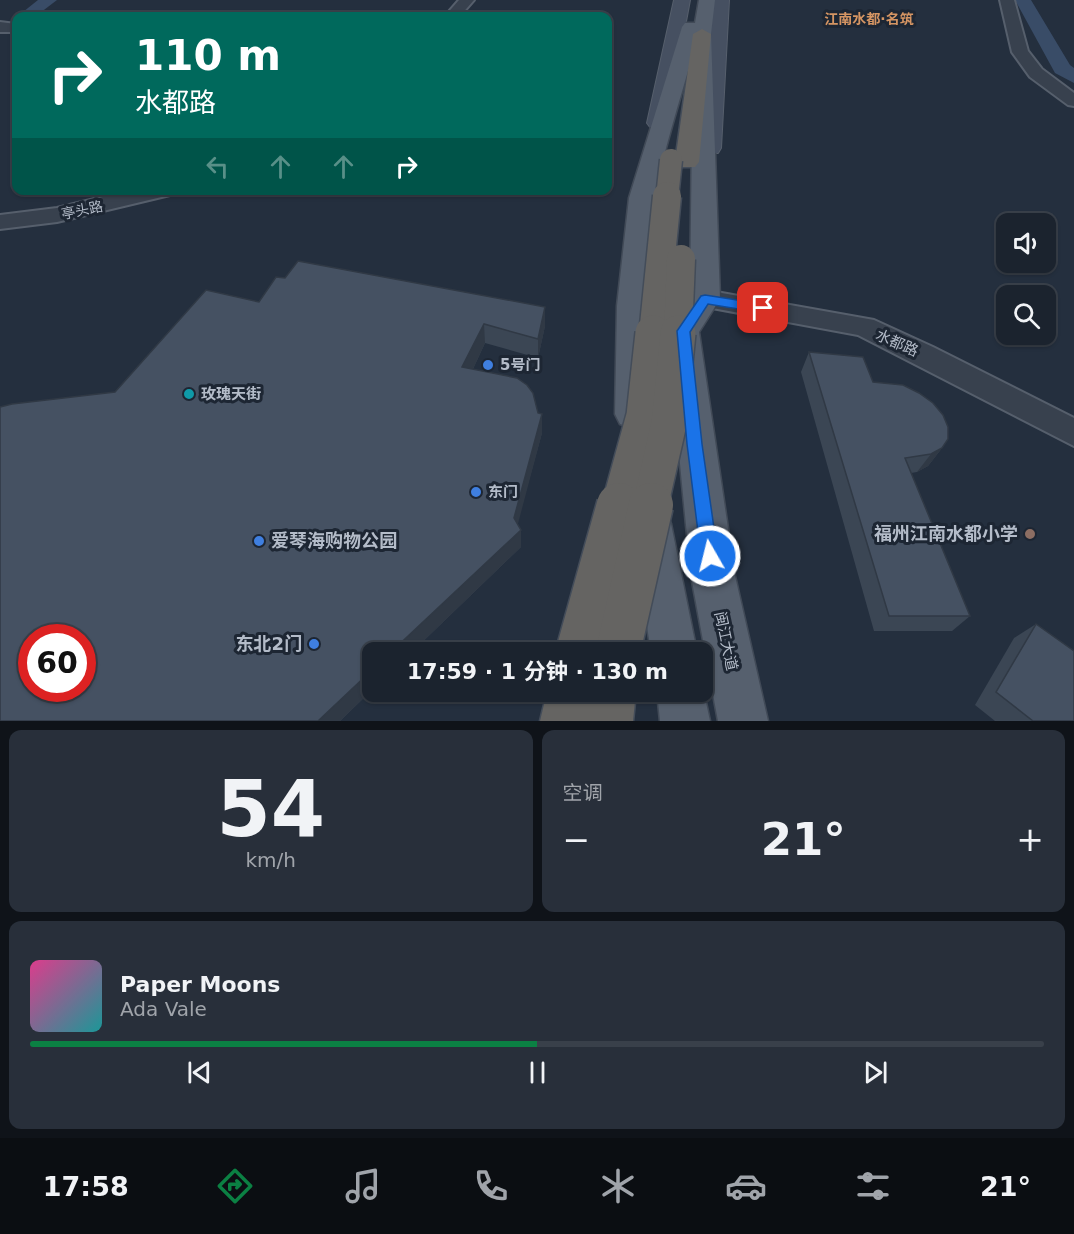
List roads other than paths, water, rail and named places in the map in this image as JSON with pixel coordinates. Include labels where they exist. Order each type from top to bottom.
[{"type":"highway","points":[[581,642],[644,416],[696,34]]},
{"type":"highway","points":[[620,642],[669,423],[678,342],[679,160]]},
{"type":"highway","points":[[565,721],[569,702]]},
{"type":"highway","points":[[608,721],[611,702]]},
{"type":"main road","points":[[670,641],[633,418],[630,305],[642,198],[682,0]]},
{"type":"main road","points":[[696,0],[706,209]]},
{"type":"main road","points":[[642,198],[707,0]]},
{"type":"main road","points":[[705,299],[706,209],[721,0]]},
{"type":"main road","name":"闽江大道","points":[[705,299],[684,331],[687,379],[713,576],[744,709]]},
{"type":"main road","points":[[664,721],[665,702]]},
{"type":"main road","points":[[682,702],[685,721]]},
{"type":"street","points":[[456,12],[467,0]]},
{"type":"street","points":[[1007,0],[1020,52],[1036,73],[1074,101]]},
{"type":"street","name":"亭头路","points":[[0,222],[57,215],[141,195]]},
{"type":"street","name":"水都路","points":[[705,299],[864,327],[923,354],[1074,433]]},
{"type":"waterway","points":[[32,12],[49,0]]},
{"type":"waterway","points":[[1023,0],[1062,69],[1074,77]]},
{"type":"place","name":"5号门","points":[[488,365]]},
{"type":"place","name":"玫瑰天街","points":[[189,394]]},
{"type":"place","name":"东门","points":[[476,492]]},
{"type":"place","name":"福州江南水都小学","points":[[1030,534]]},
{"type":"place","name":"爱琴海购物公园","points":[[259,541]]},
{"type":"place","name":"东北2门","points":[[314,644]]},
{"type":"district","name":"江南水都·名筑","points":[[869,19]]}]
